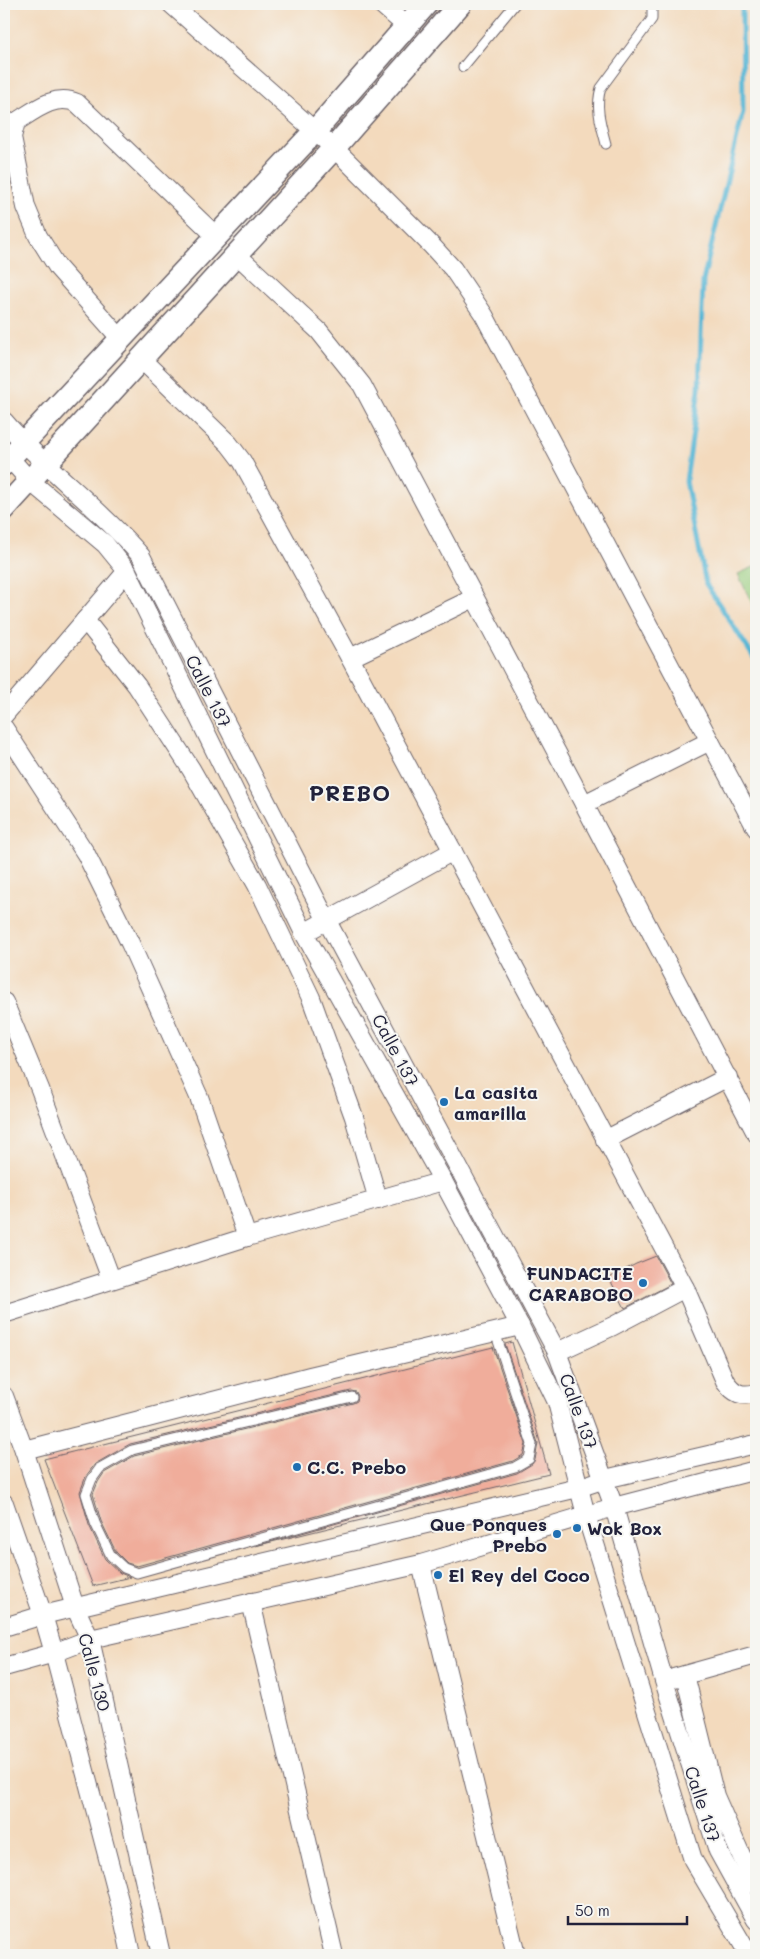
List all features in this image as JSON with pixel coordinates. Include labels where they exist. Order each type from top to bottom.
[{"type":"street","points":[[171,4],[315,130],[453,269],[480,308],[756,828]]},
{"type":"street","points":[[381,4],[405,26]]},
{"type":"street","points":[[10,455],[121,339],[315,130],[426,4]]},
{"type":"street","points":[[4,509],[334,148],[460,4]]},
{"type":"street","points":[[121,339],[58,268],[38,236],[26,207],[12,137],[16,122],[42,106],[59,99],[68,99],[77,103],[217,236]]},
{"type":"street","points":[[236,254],[319,331],[362,385],[756,1133]]},
{"type":"street","points":[[142,359],[230,444],[242,461],[350,658],[685,1288],[725,1382],[733,1391],[744,1396],[756,1393]]},
{"type":"street","points":[[4,422],[10,455],[30,481],[106,544],[128,571],[304,933],[443,1181],[520,1326],[557,1402],[586,1515],[693,1860],[749,1955]]},
{"type":"street","name":"Calle 137","points":[[10,455],[45,464],[125,538],[141,556],[327,921],[558,1352],[614,1507],[664,1681],[718,1851],[756,1920]]},
{"type":"street","points":[[4,715],[128,571]]},
{"type":"street","points":[[350,658],[474,598]]},
{"type":"street","points":[[85,620],[137,686],[191,769],[258,885],[311,998],[354,1117],[378,1200]]},
{"type":"street","points":[[4,728],[86,854],[130,943],[199,1097],[247,1237]]},
{"type":"street","points":[[584,804],[710,741]]},
{"type":"street","points":[[304,933],[453,851]]},
{"type":"street","points":[[4,1002],[40,1089],[111,1280]]},
{"type":"street","points":[[605,1140],[728,1077]]},
{"type":"street","points":[[4,1314],[247,1237],[443,1181]]},
{"type":"street","points":[[558,1352],[613,1326],[685,1288]]},
{"type":"street","points":[[24,1450],[310,1376],[520,1326]]},
{"type":"street","name":"Calle 130","points":[[4,1396],[24,1450],[75,1608],[90,1639],[161,1955]]},
{"type":"street","points":[[4,1627],[43,1615],[756,1444]]},
{"type":"street","points":[[4,1667],[54,1653],[90,1639],[421,1564],[614,1507],[756,1470]]},
{"type":"street","name":"Calle 130","points":[[4,1503],[43,1615],[54,1653],[120,1904],[131,1955]]},
{"type":"street","points":[[421,1564],[516,1955]]},
{"type":"street","points":[[251,1602],[334,1955]]},
{"type":"street","points":[[664,1681],[756,1655]]},
{"type":"street","points":[[685,1675],[715,1796],[756,1885]]},
{"type":"street","points":[[120,1904],[148,1900]]},
{"type":"lane","points":[[463,67],[515,4]]},
{"type":"lane","points":[[606,144],[598,114],[599,93],[652,19],[652,4]]},
{"type":"lane","points":[[352,1397],[132,1450],[100,1468],[92,1479],[86,1494],[95,1523],[111,1556],[124,1568],[138,1572],[515,1467],[529,1459],[532,1444],[495,1332]]},
{"type":"green space","points":[[756,566],[756,612],[738,574]]},
{"type":"building","name":"FUNDACITE CARABOBO","points":[[656,1256],[671,1284],[625,1308],[609,1278]]},
{"type":"building","points":[[512,1342],[549,1474],[255,1546],[517,1473],[532,1464],[535,1460],[538,1443],[505,1344]]},
{"type":"building","name":"C.C. Prebo","points":[[493,1347],[526,1444],[523,1455],[513,1461],[137,1566],[127,1563],[116,1552],[101,1521],[93,1494],[104,1473],[134,1456],[353,1403],[357,1401],[358,1396],[356,1392],[351,1391],[130,1444],[95,1464],[86,1476],[80,1492],[89,1525],[105,1559],[120,1573],[130,1577],[93,1586],[44,1459]]},
{"type":"waterway","points":[[742,4],[743,112],[703,281],[699,389],[686,481],[706,584],[756,661]]},
{"type":"place","name":"La casita amarilla","points":[[444,1102]]},
{"type":"place","name":"FUNDACITE CARABOBO","points":[[643,1283]]},
{"type":"place","name":"C.C. Prebo","points":[[297,1467]]},
{"type":"place","name":"Wok Box","points":[[577,1528]]},
{"type":"place","name":"Que Ponques Prebo","points":[[557,1534]]},
{"type":"place","name":"El Rey del Coco","points":[[438,1575]]},
{"type":"district","name":"PREBO","points":[[350,792]]}]
